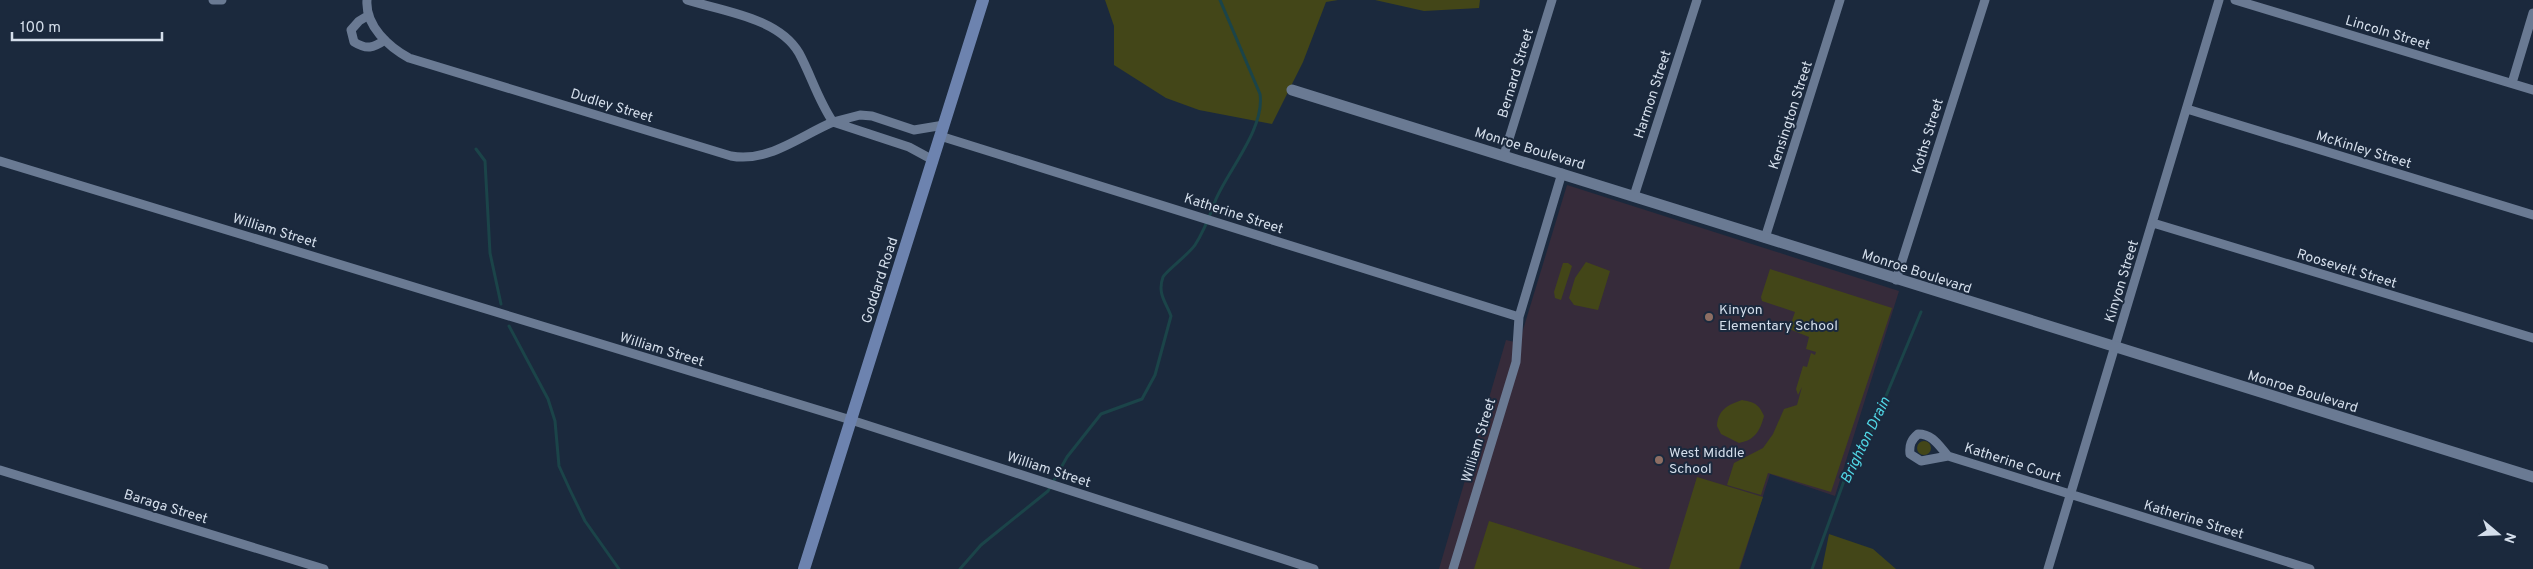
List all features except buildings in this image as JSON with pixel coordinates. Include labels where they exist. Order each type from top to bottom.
[{"type":"main road","name":"Goddard Road","points":[[804,569],[983,0]]},
{"type":"street","points":[[213,0],[222,0]]},
{"type":"street","name":"Dudley Street","points":[[367,0],[369,15],[385,40],[410,58],[740,158],[767,154],[832,122]]},
{"type":"street","points":[[688,0],[765,24],[781,32],[800,55],[822,106],[832,122],[909,147],[933,160]]},
{"type":"street","name":"Bernard Street","points":[[1504,155],[1552,0]]},
{"type":"street","name":"Harmon Street","points":[[1634,196],[1697,0]]},
{"type":"street","name":"Kensington Street","points":[[1765,238],[1840,0]]},
{"type":"street","name":"Koths Street","points":[[1896,280],[1984,0]]},
{"type":"street","name":"Kinyon Street","points":[[2048,569],[2219,0]]},
{"type":"street","name":"Lincoln Street","points":[[2235,0],[2533,90]]},
{"type":"street","points":[[2512,83],[2533,13]]},
{"type":"street","points":[[369,15],[359,21],[351,30],[354,42],[363,48],[373,48],[385,40]]},
{"type":"street","name":"Monroe Boulevard","points":[[1292,90],[1562,173],[2115,349],[2533,477]]},
{"type":"street","name":"McKinley Street","points":[[2187,109],[2533,215]]},
{"type":"street","name":"Katherine Street","points":[[832,122],[860,115],[879,118],[914,130],[942,130],[1220,224],[1519,317]]},
{"type":"street","name":"William Street","points":[[0,161],[851,420],[1314,569]]},
{"type":"street","points":[[1519,317],[1562,173]]},
{"type":"street","name":"Roosevelt Street","points":[[2153,223],[2533,338]]},
{"type":"street","name":"William Street","points":[[1453,569],[1516,362],[1519,317]]},
{"type":"street","name":"Katherine Court","points":[[1948,456],[2070,494]]},
{"type":"street","name":"Baraga Street","points":[[0,470],[324,569]]},
{"type":"street","name":"Katherine Street","points":[[2070,494],[2310,569]]},
{"type":"shaded area","points":[[1567,185],[1899,291],[1835,496],[1770,474],[1740,569],[1439,569],[1506,340],[1519,343]]},
{"type":"green space","points":[[1105,0],[1338,0],[1326,2],[1303,62],[1272,124],[1199,110],[1166,98],[1114,65],[1114,26]]},
{"type":"green space","points":[[1375,0],[1480,0],[1479,8],[1424,11]]},
{"type":"green space","points":[[1586,262],[1610,271],[1598,310],[1574,305],[1569,298],[1575,278]]},
{"type":"green space","points":[[1563,263],[1568,263],[1572,266],[1561,300],[1555,298],[1554,292]]},
{"type":"green space","points":[[1770,269],[1892,308],[1831,492],[1768,473],[1761,495],[1727,485],[1734,463],[1763,448],[1773,434],[1784,409],[1797,405],[1802,387],[1798,395],[1796,389],[1803,366],[1807,367],[1811,353],[1815,355],[1816,352],[1806,349],[1809,337],[1789,329],[1795,312],[1762,301],[1761,297]]},
{"type":"green space","points":[[1742,400],[1756,404],[1764,416],[1756,434],[1749,440],[1739,443],[1721,434],[1717,426],[1721,412]]},
{"type":"green space","points":[[1921,441],[1927,441],[1931,448],[1927,455],[1921,455],[1917,451],[1917,445]]},
{"type":"green space","points":[[1697,477],[1763,497],[1739,569],[1669,569]]},
{"type":"green space","points":[[1489,521],[1643,569],[1474,569]]},
{"type":"green space","points":[[1829,534],[1873,549],[1896,569],[1822,569]]},
{"type":"waterway","points":[[960,569],[981,545],[1048,491],[1067,457],[1101,414],[1142,399],[1155,375],[1171,316],[1163,298],[1161,288],[1163,277],[1192,249],[1199,239],[1222,187],[1252,134],[1260,107],[1260,94],[1220,0]]},
{"type":"waterway","points":[[476,149],[485,161],[490,253],[501,304]]},
{"type":"waterway","name":"Brighton Drain","points":[[1812,569],[1848,470],[1871,432],[1921,312]]},
{"type":"waterway","points":[[509,326],[548,399],[555,421],[559,466],[585,521],[619,569]]},
{"type":"place","name":"Kinyon Elementary School","points":[[1709,317]]},
{"type":"place","name":"West Middle School","points":[[1659,460]]}]
